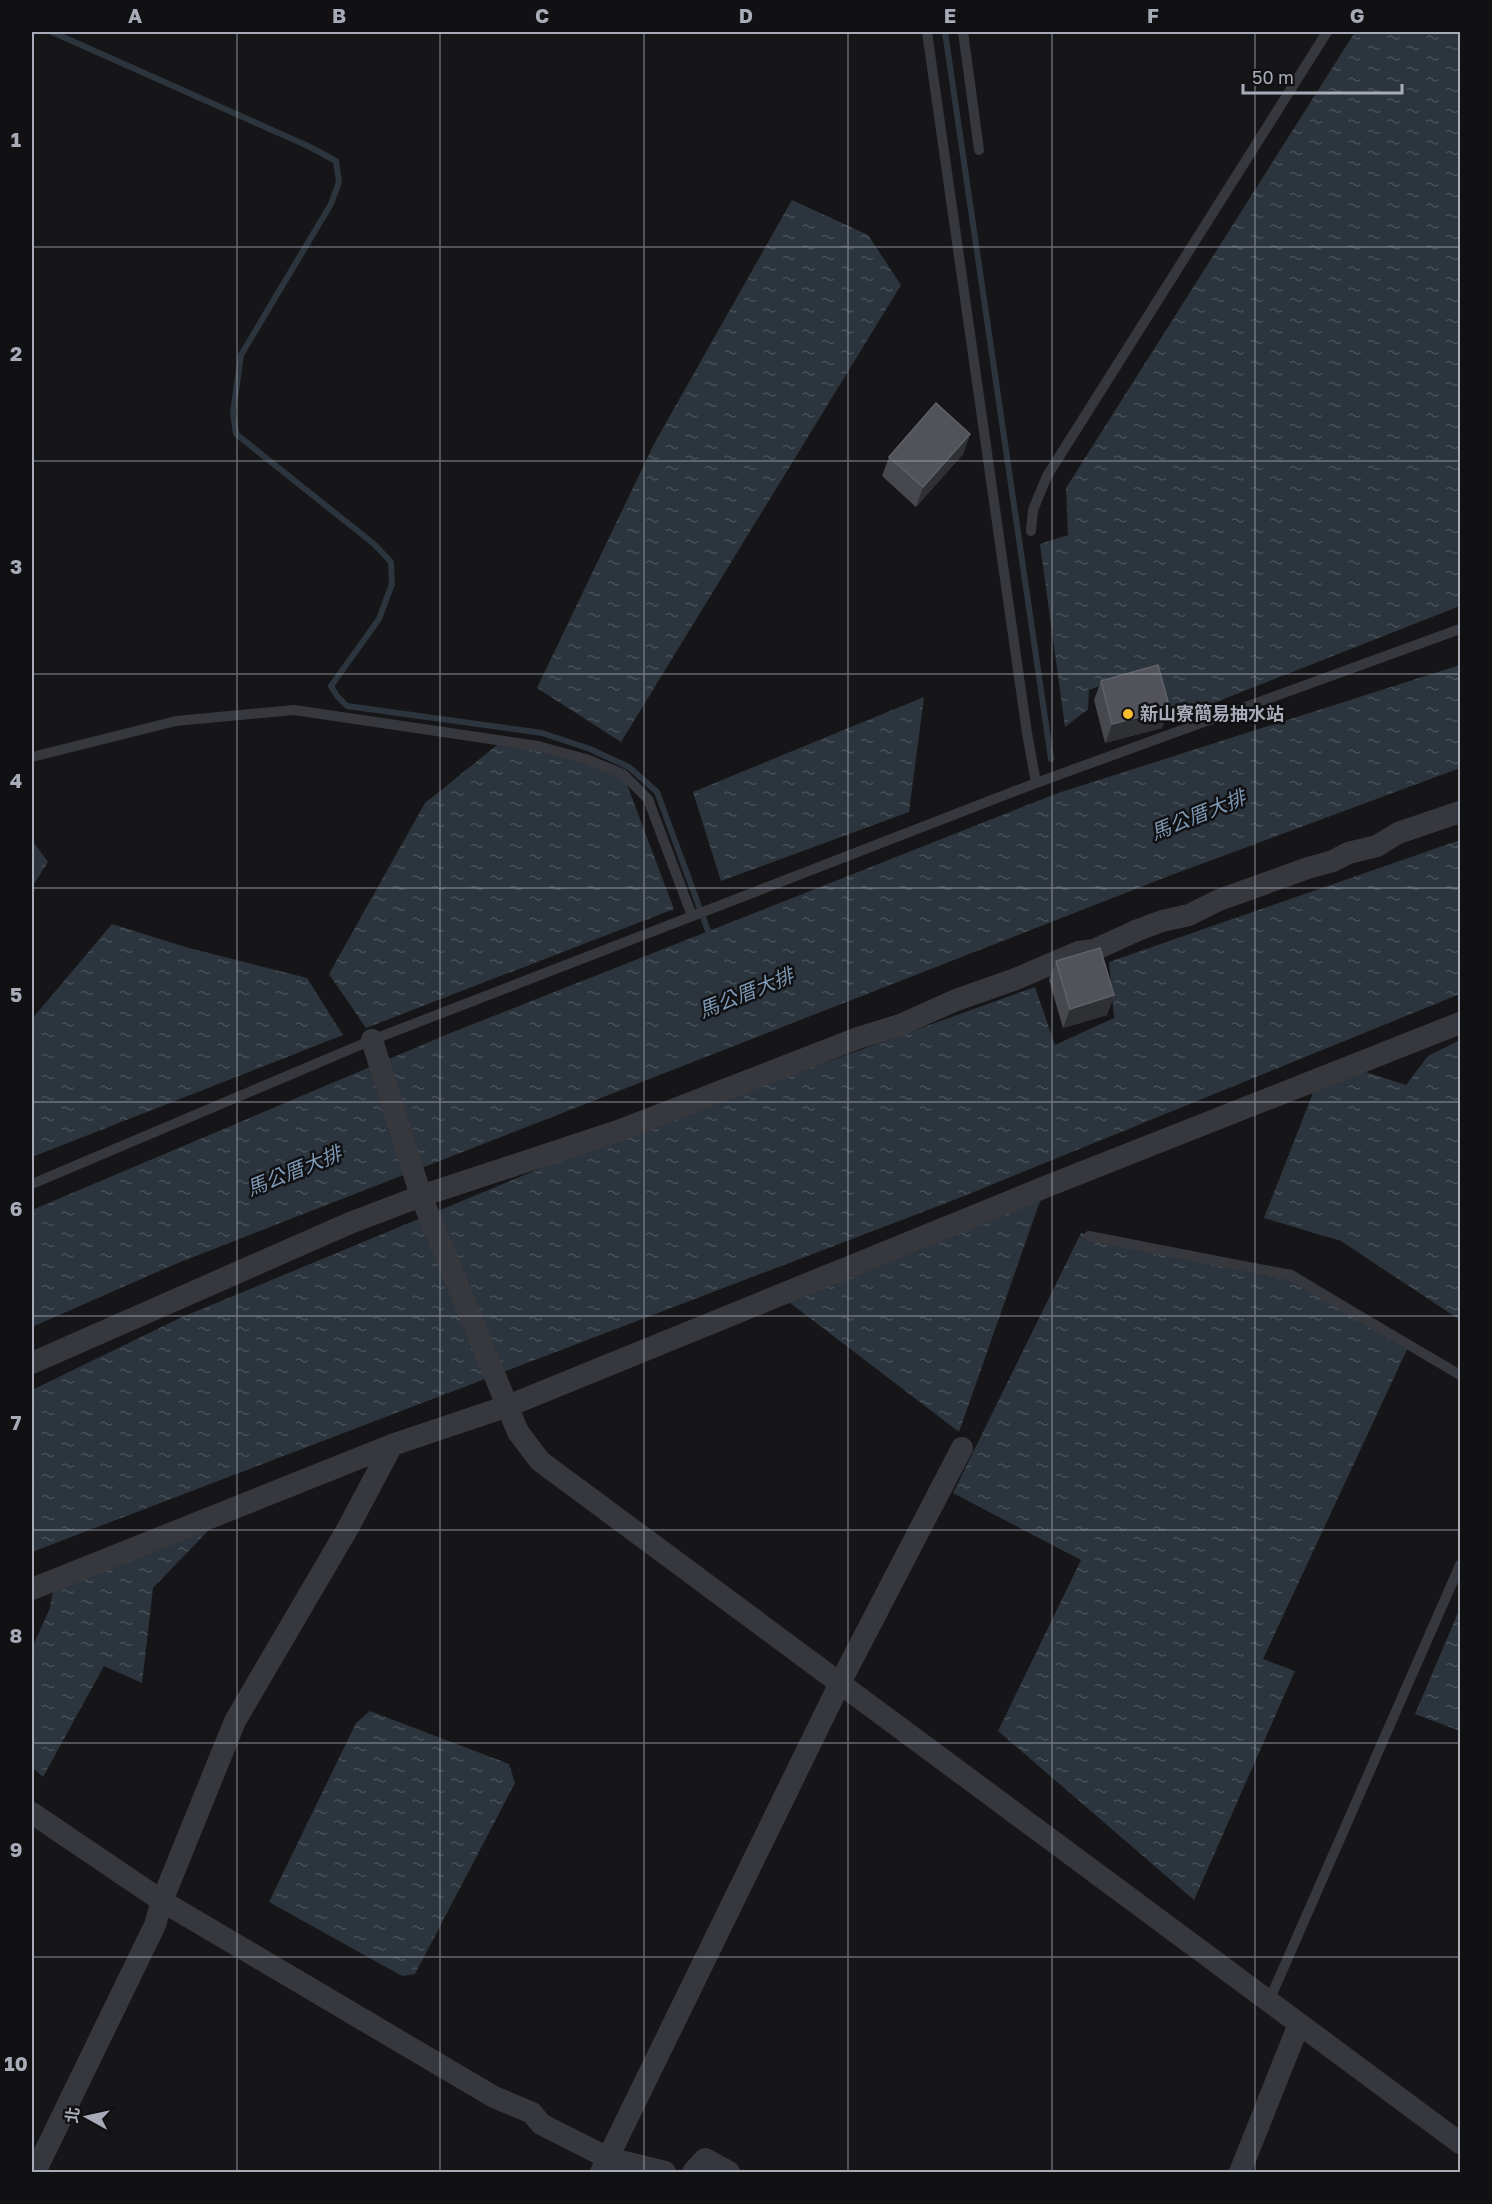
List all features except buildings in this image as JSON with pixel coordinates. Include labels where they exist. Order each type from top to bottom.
[{"type":"street","points":[[32,1363],[350,1223],[421,1196],[618,1131],[858,1038],[900,1025],[956,1000],[1013,980],[1080,952],[1094,950],[1154,924],[1189,915],[1219,900],[1333,861],[1348,853],[1377,846],[1398,833],[1461,812]]},
{"type":"street","points":[[32,1589],[392,1445],[508,1406],[1045,1187],[1461,1023]]},
{"type":"street","points":[[372,1040],[421,1196],[518,1432],[540,1461],[1461,2143]]},
{"type":"street","points":[[35,2172],[155,1924],[162,1901],[235,1721],[348,1528],[392,1445]]},
{"type":"street","points":[[604,2165],[840,1683],[962,1448]]},
{"type":"street","points":[[32,1813],[162,1901],[494,2097],[532,2113],[541,2124],[604,2165],[665,2172]]},
{"type":"street","points":[[1240,2172],[1299,2024]]},
{"type":"street","points":[[693,2172],[705,2159],[729,2172]]},
{"type":"lane","points":[[927,32],[1027,734],[1036,783]]},
{"type":"lane","points":[[963,32],[979,150]]},
{"type":"lane","points":[[1031,531],[1033,510],[1047,476],[1327,32]]},
{"type":"lane","points":[[32,1184],[372,1040],[1036,783],[1461,628]]},
{"type":"lane","points":[[32,757],[176,721],[294,710],[538,746],[586,759],[623,774],[648,799],[693,916]]},
{"type":"lane","points":[[1089,1236],[1290,1275],[1461,1376]]},
{"type":"lane","points":[[1269,2001],[1461,1565]]},
{"type":"water","points":[[1355,32],[1460,32],[1460,606],[1168,721],[1151,666],[1089,690],[1088,709],[1065,727],[1040,544],[1068,535],[1066,488]]},
{"type":"water","points":[[792,200],[868,235],[901,285],[621,742],[537,688],[654,444]]},
{"type":"water","name":"馬公厝大排","points":[[1460,665],[1460,768],[1169,876],[173,1265],[32,1327],[32,1210],[448,1034],[1058,793]]},
{"type":"water","points":[[924,697],[909,812],[721,881],[693,792]]},
{"type":"water","points":[[502,741],[623,774],[674,909],[366,1028],[329,974],[425,803]]},
{"type":"water","points":[[32,840],[48,862],[32,887]]},
{"type":"water","points":[[1460,840],[1460,994],[949,1202],[32,1552],[32,1390],[180,1318],[599,1144],[1035,987],[1055,1045],[1114,1018],[1109,962]]},
{"type":"water","points":[[112,924],[189,948],[307,978],[343,1035],[32,1157],[32,1019]]},
{"type":"water","points":[[1460,1040],[1460,1320],[1341,1241],[1264,1218],[1318,1080],[1350,1067],[1406,1085],[1428,1056]]},
{"type":"water","points":[[1045,1187],[959,1432],[781,1296]]},
{"type":"water","points":[[1081,1233],[1293,1270],[1411,1341],[1263,1659],[1295,1671],[1194,1900],[998,1731],[1081,1560],[953,1493]]},
{"type":"water","points":[[229,1509],[153,1588],[142,1683],[104,1666],[43,1777],[32,1767],[32,1648],[50,1608],[55,1579]]},
{"type":"water","points":[[1460,1608],[1460,1731],[1415,1714]]},
{"type":"water","points":[[370,1711],[509,1764],[515,1783],[415,1974],[402,1976],[269,1902],[356,1723]]},
{"type":"waterway","points":[[52,32],[308,146],[336,161],[339,182],[331,204],[241,355],[233,413],[236,434],[374,544],[391,562],[392,584],[379,619],[331,686],[337,696],[347,706],[542,733],[590,749],[629,767],[657,792],[711,939]]},
{"type":"waterway","points":[[945,32],[1051,759]]},
{"type":"place","name":"新山寮簡易抽水站","points":[[1128,714]]}]
